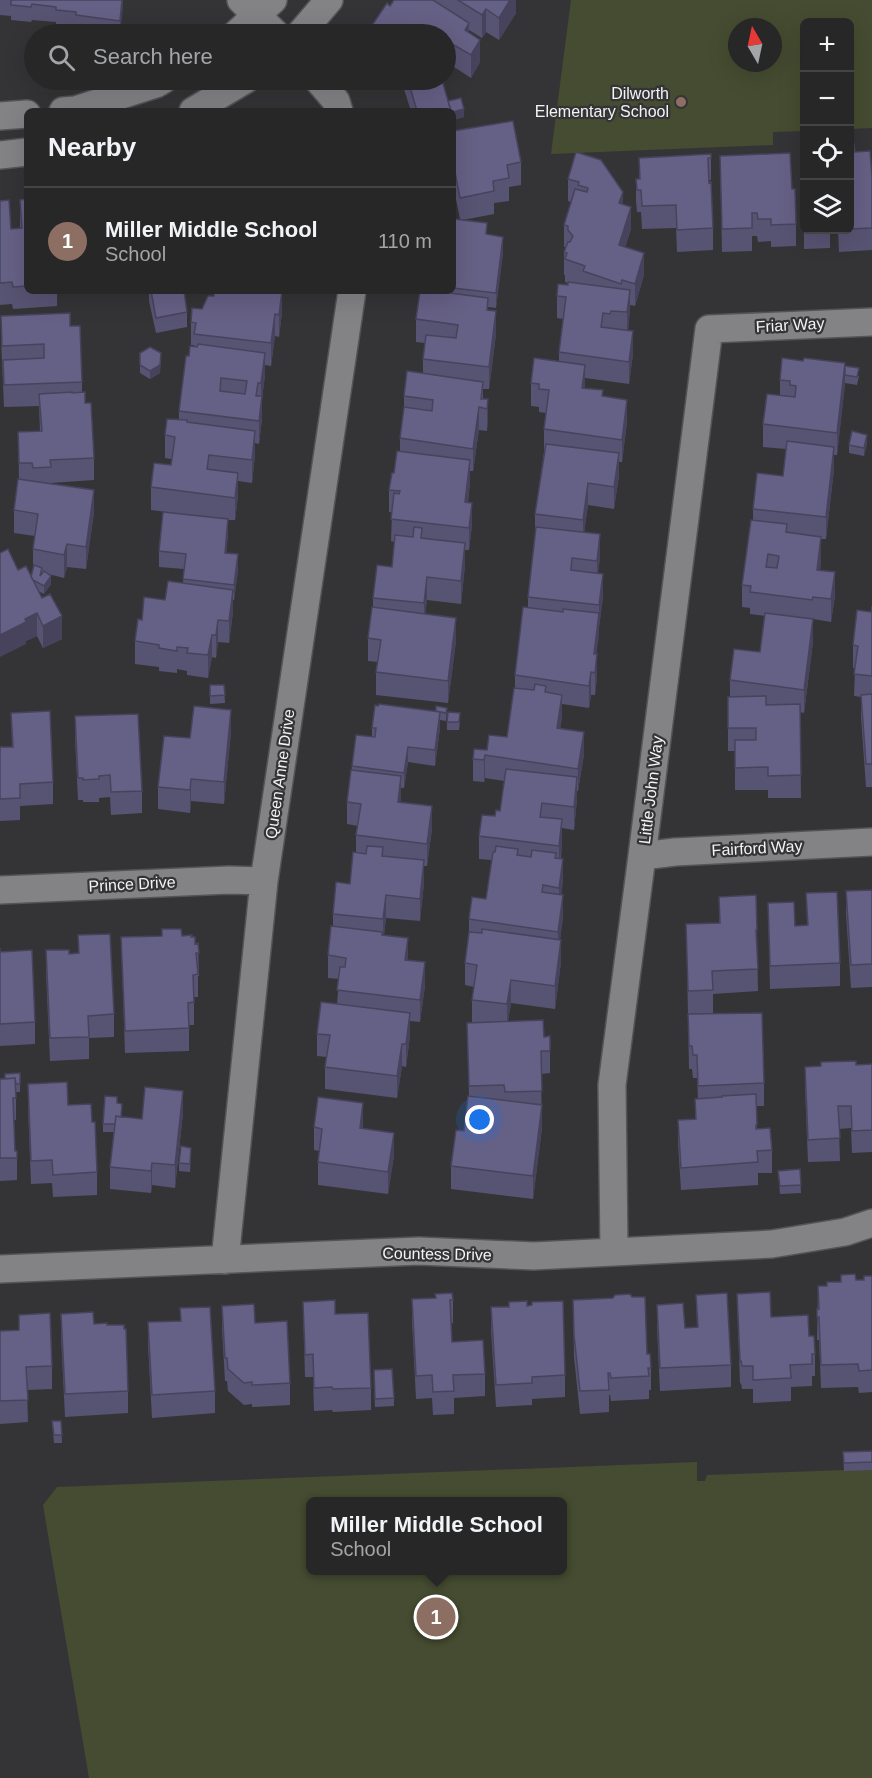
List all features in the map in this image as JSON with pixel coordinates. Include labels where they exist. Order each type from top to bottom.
[{"type":"street","points":[[309,24],[329,0]]},
{"type":"street","points":[[248,24],[262,13]]},
{"type":"street","points":[[81,108],[137,90]]},
{"type":"street","points":[[198,108],[228,90]]},
{"type":"street","points":[[327,90],[336,101],[338,108]]},
{"type":"street","points":[[0,117],[24,114]]},
{"type":"street","points":[[0,155],[24,152]]},
{"type":"street","name":"Queen Anne Drive","points":[[225,1260],[264,881],[352,294]]},
{"type":"street","name":"Friar Way","points":[[709,329],[872,322]]},
{"type":"street","name":"Little John Way","points":[[614,1251],[612,1084],[709,329]]},
{"type":"street","name":"Fairford Way","points":[[642,856],[675,852],[872,842]]},
{"type":"street","name":"Prince Drive","points":[[0,890],[229,880],[264,881]]},
{"type":"street","name":"Countess Drive","points":[[0,1269],[419,1251],[534,1256],[772,1244],[845,1232],[872,1223]]},
{"type":"green space","name":"Dilworth Elementary School","points":[[571,0],[872,0],[872,128],[854,129],[854,18],[800,18],[800,131],[773,132],[773,145],[551,154]]},
{"type":"green space","points":[[697,1462],[697,1481],[705,1481],[707,1475],[872,1469],[872,1778],[89,1778],[43,1505],[57,1487]]},
{"type":"building","points":[[11,0],[122,0],[120,21],[76,15],[76,12],[56,10],[56,7],[32,4],[31,7],[11,5]]},
{"type":"building","points":[[394,0],[433,0],[469,23],[465,30],[480,40],[471,55],[456,46],[456,24],[373,24],[387,3],[390,6]]},
{"type":"building","points":[[458,0],[510,0],[499,18],[486,9],[482,15]]},
{"type":"building","points":[[411,90],[445,90],[450,108],[416,108]]},
{"type":"building","points":[[461,98],[464,109],[456,111],[456,108],[450,108],[448,101]]},
{"type":"building","points":[[513,121],[521,162],[507,165],[509,178],[493,181],[494,191],[460,198],[456,177],[456,130]]},
{"type":"building","points":[[854,144],[855,152],[870,151],[872,228],[854,229]]},
{"type":"building","points":[[576,152],[601,160],[623,192],[619,203],[631,207],[619,245],[644,253],[635,284],[622,280],[621,284],[583,271],[585,266],[565,259],[567,253],[564,252],[573,236],[568,226],[564,225],[575,189],[587,192],[588,188],[568,179]]},
{"type":"building","points":[[790,153],[792,189],[795,189],[796,224],[771,225],[771,219],[758,219],[757,213],[752,213],[752,228],[722,229],[720,156]]},
{"type":"building","points":[[711,154],[711,158],[708,158],[713,228],[677,230],[676,205],[642,206],[641,190],[637,190],[636,179],[640,179],[639,158]]},
{"type":"building","points":[[24,199],[24,286],[13,287],[12,282],[0,283],[0,201],[9,200],[11,229],[22,228],[20,200]]},
{"type":"building","points":[[456,219],[487,223],[486,234],[503,237],[496,293],[456,288]]},
{"type":"building","points":[[568,282],[630,290],[627,312],[603,313],[601,327],[633,331],[629,362],[559,352],[566,297],[557,296],[558,284],[568,285]]},
{"type":"building","points":[[152,294],[184,294],[187,312],[156,318]]},
{"type":"building","points":[[214,294],[282,294],[279,315],[275,314],[271,343],[194,334],[196,323],[191,322],[192,308],[202,309],[208,296],[214,296]]},
{"type":"building","points":[[420,294],[456,294],[488,298],[487,310],[496,311],[489,367],[423,359],[426,335],[456,338],[458,325],[416,319]]},
{"type":"building","points":[[70,313],[70,326],[80,326],[82,382],[4,385],[3,360],[44,358],[44,344],[2,346],[1,316]]},
{"type":"building","points":[[198,344],[265,353],[261,383],[258,383],[256,396],[262,396],[259,421],[179,411],[186,356],[189,356],[190,346],[197,347]],"holes":[[[221,378],[247,381],[245,394],[220,391]]]},
{"type":"building","points":[[150,347],[161,353],[160,365],[150,371],[140,365],[140,353]]},
{"type":"building","points":[[534,358],[585,365],[582,388],[603,390],[602,396],[627,400],[622,440],[544,429],[549,390],[539,389],[539,384],[531,383]]},
{"type":"building","points":[[782,358],[845,363],[837,433],[763,424],[767,394],[795,397],[796,386],[790,385],[790,381],[780,380]]},
{"type":"building","points":[[845,366],[859,368],[857,377],[845,375]]},
{"type":"building","points":[[407,371],[483,382],[481,399],[488,399],[487,409],[479,407],[473,449],[400,438],[404,407],[432,411],[433,400],[404,396]]},
{"type":"building","points":[[85,392],[85,403],[91,403],[94,458],[50,460],[51,467],[33,468],[32,463],[19,463],[18,432],[42,431],[39,394]]},
{"type":"building","points":[[167,419],[255,431],[252,460],[209,455],[207,469],[238,473],[235,498],[151,487],[154,463],[171,465],[175,437],[165,435]]},
{"type":"building","points":[[852,431],[867,435],[864,448],[849,445]]},
{"type":"building","points":[[787,441],[834,447],[826,517],[753,509],[757,473],[783,476]]},
{"type":"building","points":[[546,444],[619,453],[614,487],[588,483],[583,520],[535,514]]},
{"type":"building","points":[[397,451],[470,460],[465,502],[472,503],[469,528],[391,519],[394,493],[399,494],[400,491],[389,490]]},
{"type":"building","points":[[18,479],[94,490],[86,547],[67,544],[64,555],[33,549],[38,514],[14,510]]},
{"type":"building","points":[[163,512],[228,519],[225,553],[238,554],[234,585],[183,579],[186,554],[159,551]]},
{"type":"building","points":[[751,520],[787,524],[786,532],[821,537],[817,570],[835,572],[831,599],[813,597],[812,600],[750,592],[751,586],[742,585]],"holes":[[[768,554],[779,556],[777,568],[766,567]]]},
{"type":"building","points":[[414,527],[422,528],[421,538],[465,543],[461,581],[427,577],[424,603],[373,598],[377,565],[392,567],[395,535],[413,537]]},
{"type":"building","points":[[536,527],[600,534],[597,561],[572,558],[571,570],[603,574],[599,605],[528,597]]},
{"type":"building","points":[[8,549],[18,570],[26,566],[42,598],[50,594],[62,616],[43,626],[37,613],[25,619],[26,622],[0,635],[0,553]]},
{"type":"building","points":[[34,565],[42,568],[40,576],[44,571],[51,576],[44,586],[31,577]]},
{"type":"building","points":[[168,581],[233,590],[229,621],[218,620],[216,635],[212,635],[208,655],[187,653],[188,648],[177,647],[177,651],[135,641],[138,619],[142,620],[144,597],[165,600]]},
{"type":"building","points":[[872,606],[872,676],[854,674],[858,646],[853,645],[857,610],[871,612]]},
{"type":"building","points":[[372,607],[456,618],[448,681],[376,672],[381,640],[368,638]]},
{"type":"building","points":[[523,607],[563,612],[563,609],[599,613],[594,654],[597,654],[595,673],[591,672],[589,686],[515,675]]},
{"type":"building","points":[[765,613],[813,619],[804,690],[730,680],[734,649],[760,652]]},
{"type":"building","points":[[535,684],[546,686],[545,692],[562,695],[557,728],[584,732],[578,769],[485,755],[484,760],[473,759],[474,749],[487,750],[489,735],[507,737],[514,688],[534,690]]},
{"type":"building","points":[[210,685],[224,685],[225,695],[210,696]]},
{"type":"building","points":[[872,694],[872,764],[866,764],[861,695]]},
{"type":"building","points":[[766,696],[766,705],[800,704],[801,775],[768,776],[768,767],[735,768],[735,740],[756,740],[756,728],[728,728],[728,697]]},
{"type":"building","points":[[375,705],[440,712],[435,750],[408,747],[404,773],[352,766],[356,735],[375,737],[376,728],[372,728]]},
{"type":"building","points":[[194,706],[231,710],[224,782],[191,779],[190,790],[158,787],[164,736],[190,738]]},
{"type":"building","points":[[436,706],[447,708],[446,713],[436,711]]},
{"type":"building","points":[[50,711],[53,782],[20,784],[20,798],[0,799],[0,747],[13,747],[11,713]]},
{"type":"building","points":[[448,712],[460,713],[459,722],[447,722]]},
{"type":"building","points":[[138,714],[142,791],[111,792],[110,775],[99,776],[99,779],[78,778],[75,716]]},
{"type":"building","points":[[506,769],[577,777],[574,807],[542,803],[540,817],[562,819],[559,846],[479,836],[482,815],[495,816],[496,810],[500,811]]},
{"type":"building","points":[[351,770],[401,776],[398,802],[432,806],[427,844],[356,835],[361,804],[347,802]]},
{"type":"building","points":[[367,846],[383,847],[382,856],[424,860],[420,899],[386,895],[383,919],[333,914],[336,882],[350,884],[353,852],[366,854]]},
{"type":"building","points":[[496,846],[518,849],[517,855],[531,857],[532,850],[556,853],[555,858],[563,859],[559,888],[543,885],[542,892],[563,895],[558,932],[469,919],[472,897],[486,899],[493,852]]},
{"type":"building","points":[[872,890],[872,964],[851,965],[846,891]]},
{"type":"building","points":[[837,892],[840,963],[770,966],[768,903],[794,902],[795,926],[808,925],[806,893]]},
{"type":"building","points":[[756,895],[758,969],[712,971],[713,990],[688,991],[686,924],[720,923],[719,897]]},
{"type":"building","points":[[331,926],[382,932],[382,935],[408,938],[405,960],[425,962],[420,1000],[337,990],[340,967],[345,967],[346,958],[328,955]]},
{"type":"building","points":[[162,929],[181,929],[182,936],[192,935],[191,937],[195,937],[195,944],[198,943],[199,953],[196,953],[198,974],[193,975],[194,1002],[188,1003],[189,1028],[125,1031],[121,937],[162,936]]},
{"type":"building","points":[[482,929],[561,940],[555,986],[511,980],[507,1004],[472,1000],[477,965],[465,963],[469,932],[482,933]]},
{"type":"building","points":[[110,934],[114,1014],[88,1016],[89,1037],[50,1038],[46,950],[69,950],[69,954],[79,953],[78,935]]},
{"type":"building","points":[[32,950],[35,1022],[0,1024],[0,952]]},
{"type":"building","points":[[321,1002],[410,1013],[406,1044],[402,1044],[397,1076],[325,1067],[330,1035],[317,1034]]},
{"type":"building","points":[[762,1013],[764,1083],[698,1086],[697,1055],[693,1055],[692,1046],[689,1046],[688,1014]]},
{"type":"building","points":[[543,1020],[544,1037],[550,1036],[550,1051],[541,1051],[542,1091],[505,1092],[504,1085],[469,1086],[467,1023]]},
{"type":"building","points":[[856,1061],[856,1065],[872,1064],[872,1130],[852,1131],[851,1106],[838,1106],[840,1138],[808,1140],[805,1067],[821,1066],[821,1062]]},
{"type":"building","points":[[20,1073],[20,1084],[16,1084],[15,1078],[5,1079],[5,1074]]},
{"type":"building","points":[[15,1078],[16,1098],[13,1098],[17,1158],[0,1158],[0,1079]]},
{"type":"building","points":[[67,1082],[68,1105],[91,1104],[92,1122],[95,1122],[97,1172],[53,1175],[52,1160],[31,1161],[28,1084]]},
{"type":"building","points":[[145,1087],[183,1091],[175,1165],[152,1163],[151,1171],[110,1167],[116,1116],[142,1119]]},
{"type":"building","points":[[756,1094],[756,1129],[770,1128],[772,1150],[757,1151],[758,1162],[681,1168],[678,1120],[696,1119],[695,1099]]},
{"type":"building","points":[[105,1096],[117,1097],[117,1103],[122,1104],[121,1117],[116,1116],[115,1124],[103,1124]]},
{"type":"building","points":[[468,1096],[542,1105],[533,1176],[451,1166],[456,1130],[464,1131]]},
{"type":"building","points":[[318,1097],[363,1103],[360,1128],[394,1133],[388,1172],[318,1162],[322,1129],[314,1127]]},
{"type":"building","points":[[181,1146],[191,1148],[190,1164],[179,1163]]},
{"type":"building","points":[[800,1169],[801,1185],[780,1186],[778,1171]]},
{"type":"building","points":[[855,1274],[856,1280],[864,1280],[864,1276],[872,1276],[872,1370],[859,1371],[858,1364],[821,1365],[819,1317],[817,1317],[818,1286],[827,1286],[827,1282],[841,1282],[841,1275]]},
{"type":"building","points":[[770,1292],[771,1317],[808,1315],[809,1336],[814,1336],[815,1354],[812,1354],[812,1364],[790,1365],[791,1378],[753,1380],[753,1366],[742,1366],[740,1361],[737,1294]]},
{"type":"building","points":[[452,1293],[453,1300],[450,1300],[452,1342],[483,1340],[485,1374],[453,1375],[454,1391],[433,1392],[432,1375],[416,1376],[412,1299],[436,1298],[435,1294]]},
{"type":"building","points":[[727,1293],[731,1365],[660,1368],[657,1305],[683,1303],[685,1328],[698,1327],[696,1295]]},
{"type":"building","points":[[630,1294],[632,1297],[645,1297],[647,1354],[650,1354],[651,1368],[648,1368],[649,1376],[611,1378],[608,1373],[609,1390],[580,1391],[573,1300],[613,1298],[615,1295]]},
{"type":"building","points":[[335,1300],[335,1314],[368,1313],[371,1388],[314,1388],[313,1354],[305,1355],[303,1302]]},
{"type":"building","points":[[527,1301],[527,1306],[532,1305],[532,1302],[563,1301],[565,1375],[532,1377],[532,1383],[496,1385],[491,1307],[509,1307],[509,1302]]},
{"type":"building","points":[[254,1304],[255,1323],[287,1321],[290,1383],[252,1385],[252,1382],[244,1383],[228,1369],[227,1358],[225,1358],[222,1306]]},
{"type":"building","points":[[210,1307],[215,1391],[152,1395],[148,1322],[181,1321],[180,1308]]},
{"type":"building","points":[[93,1312],[94,1324],[124,1325],[126,1329],[128,1391],[65,1394],[61,1314]]},
{"type":"building","points":[[50,1313],[52,1366],[26,1367],[28,1400],[0,1401],[0,1331],[19,1330],[19,1315]]},
{"type":"building","points":[[392,1369],[394,1398],[375,1399],[374,1370]]},
{"type":"building","points":[[52,1421],[61,1421],[62,1435],[54,1435]]},
{"type":"building","points":[[872,1451],[872,1462],[844,1463],[843,1452]]},
{"type":"place","name":"Dilworth Elementary School","points":[[681,102]]},
{"type":"place","name":"Miller Middle School","points":[[436,1617]]}]
